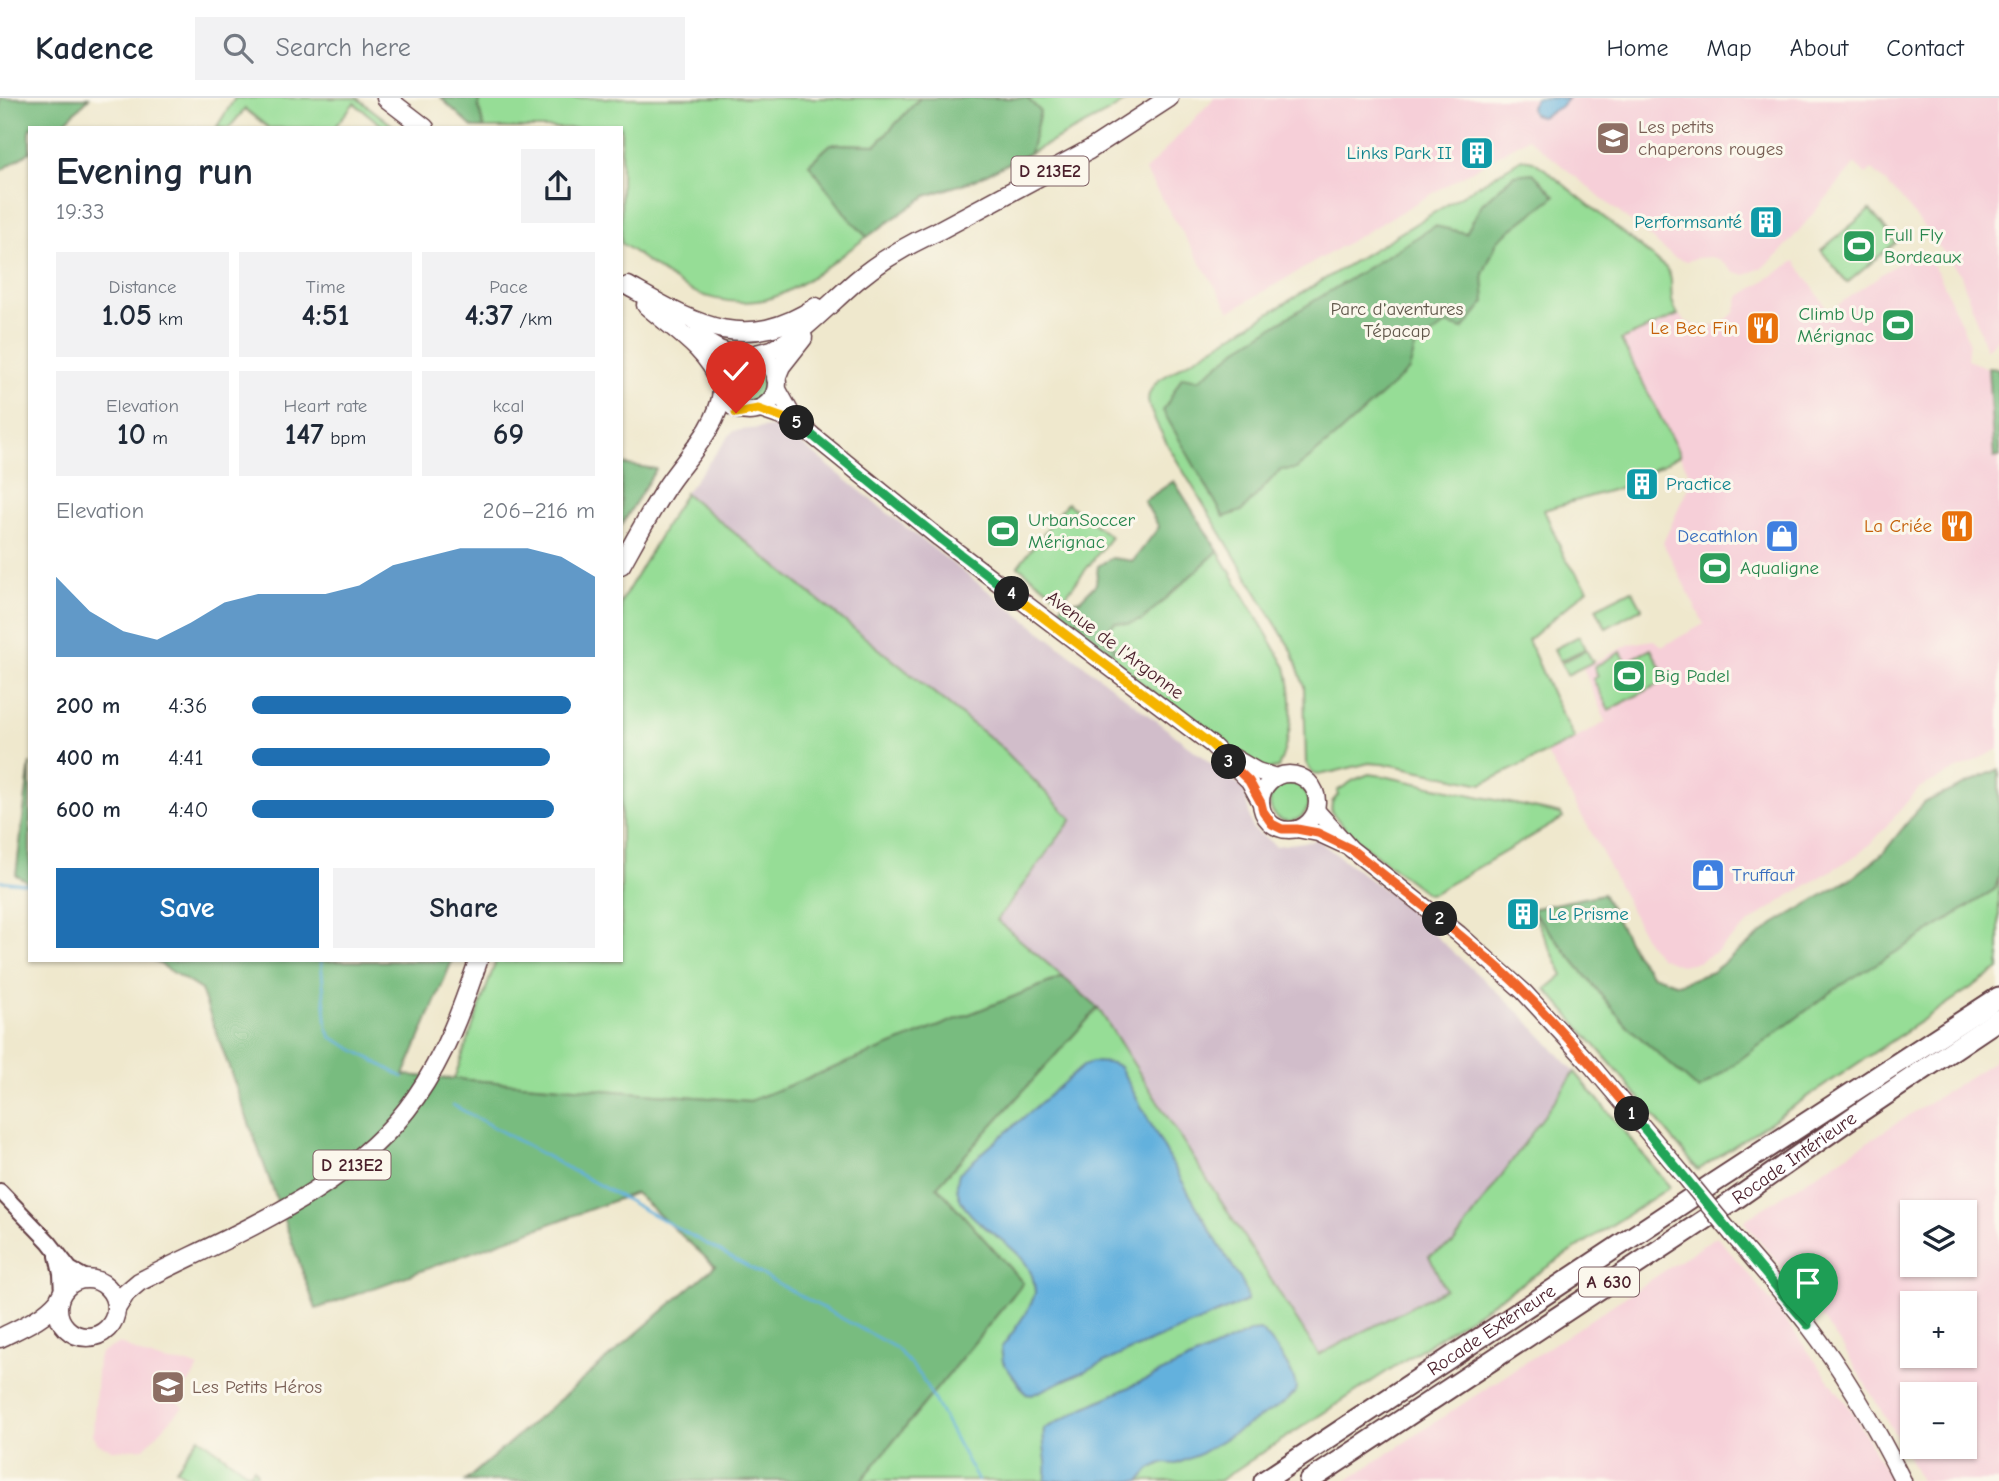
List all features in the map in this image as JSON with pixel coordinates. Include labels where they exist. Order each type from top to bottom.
[{"type":"highway","points":[[1939,1037],[1956,1013],[1999,983]]},
{"type":"highway","name":"Rocade Extérieure","points":[[1264,1481],[1999,997]]},
{"type":"highway","name":"Rocade Intérieure","points":[[1309,1481],[1733,1200],[1999,1018]]},
{"type":"highway","points":[[1963,1043],[1986,1039],[1999,1032]]},
{"type":"main road","points":[[386,98],[422,126]]},
{"type":"main road","name":"D 213E2","points":[[745,356],[765,352],[786,342],[858,279],[911,243],[1089,150],[1164,100]]},
{"type":"main road","name":"D 213E2","points":[[776,382],[781,366],[791,351],[826,316],[874,276],[936,232]]},
{"type":"main road","points":[[624,283],[690,320],[730,331],[754,330],[790,321],[813,309],[874,262],[911,243]]},
{"type":"main road","points":[[624,283],[705,343],[719,350],[761,358],[768,363],[796,422]]},
{"type":"main road","points":[[624,283],[699,349],[710,362],[730,404],[796,422]]},
{"type":"main road","points":[[623,562],[666,487],[710,424],[721,402],[721,387],[727,365],[745,356]]},
{"type":"main road","points":[[637,537],[716,431],[729,418],[771,400],[776,382]]},
{"type":"main road","name":"Avenue de l'Argonne","points":[[796,422],[939,538],[1212,745],[1249,781],[1261,803]]},
{"type":"main road","name":"Avenue de l'Argonne","points":[[1212,745],[1257,771],[1276,777]]},
{"type":"main road","points":[[1297,829],[1312,818],[1316,810],[1316,793],[1302,777],[1289,774],[1276,777],[1265,787],[1261,803],[1272,824],[1282,829],[1318,833],[1351,849]]},
{"type":"main road","points":[[1316,810],[1351,849],[1459,934],[1524,992],[1590,1064],[1808,1325],[1872,1424],[1903,1481]]},
{"type":"main road","name":"D 213E2","points":[[116,1309],[126,1293],[139,1282],[314,1191],[341,1173],[376,1143],[416,1098],[438,1062],[460,1013],[478,962]]},
{"type":"main road","points":[[0,1338],[45,1315],[73,1283],[95,1281],[112,1294],[116,1309],[111,1324],[97,1335],[80,1336],[48,1325],[26,1326]]},
{"type":"main road","name":"D 213E2","points":[[95,1281],[121,1284],[139,1282]]},
{"type":"main road","points":[[60,1297],[60,1316],[68,1330]]},
{"type":"street","points":[[0,1191],[71,1269],[95,1281]]},
{"type":"street","points":[[55,1251],[61,1274],[60,1297]]},
{"type":"shaded area","points":[[1214,98],[1999,98],[1999,337],[1986,350],[1961,275],[1901,198],[1872,169],[1866,174],[1855,164],[1780,253],[1765,266],[1746,275],[1735,272],[1712,257],[1686,261],[1675,258],[1528,138],[1230,311],[1145,171]]},
{"type":"shaded area","points":[[1919,248],[1939,274],[1969,341],[1967,360],[1988,368],[1994,458],[1999,457],[1999,749],[1919,788],[1859,854],[1753,920],[1716,952],[1698,962],[1680,965],[1660,957],[1647,942],[1596,841],[1547,754],[1606,722],[1583,668],[1630,644],[1653,640],[1663,646],[1704,624],[1663,543],[1692,479],[1620,340],[1678,315],[1697,326],[1720,324],[1735,313],[1739,297],[1795,261],[1829,311]]},
{"type":"shaded area","points":[[779,426],[1244,789],[1252,828],[1276,846],[1317,840],[1390,894],[1521,1014],[1575,1072],[1453,1244],[1429,1256],[1445,1289],[1319,1356],[1098,1008],[997,920],[1072,820],[685,493],[733,431]]},
{"type":"shaded area","points":[[1999,1058],[1999,1481],[1920,1481],[1909,1459],[1977,1459],[1977,1382],[1900,1382],[1900,1442],[1843,1347],[1803,1292],[1743,1221]]},
{"type":"shaded area","points":[[1717,1236],[1778,1310],[1852,1411],[1891,1481],[1346,1481]]},
{"type":"shaded area","points":[[120,1343],[145,1356],[199,1368],[176,1401],[183,1407],[144,1448],[114,1450],[98,1444],[93,1434],[98,1358],[100,1353]]},
{"type":"green space","points":[[0,98],[89,98],[61,126],[28,126],[28,153],[0,171]]},
{"type":"green space","points":[[235,98],[357,98],[393,126],[383,126],[354,103],[336,126],[266,126],[245,109],[231,126],[217,126]]},
{"type":"green space","points":[[441,98],[480,98],[478,105],[483,126],[471,126]]},
{"type":"green space","points":[[480,98],[920,98],[876,145],[831,144],[809,164],[848,217],[867,237],[801,284],[777,296],[741,302],[705,296],[683,286],[623,244],[623,126],[484,126],[478,104]]},
{"type":"green space","points":[[920,98],[1027,98],[1040,111],[1030,153],[974,180],[926,196],[867,237],[848,217],[809,164],[831,144],[876,145]]},
{"type":"green space","points":[[1027,98],[1130,98],[1030,153],[1040,111]]},
{"type":"green space","name":"Parc d'aventures Tépacap","points":[[1522,159],[1533,161],[1546,170],[1669,273],[1672,301],[1678,315],[1621,340],[1680,455],[1622,487],[1544,510],[1565,558],[1588,589],[1528,640],[1575,739],[1482,784],[1392,765],[1369,763],[1323,774],[1312,773],[1306,763],[1304,686],[1292,651],[1167,444],[1151,410],[1149,395],[1159,380]]},
{"type":"green space","name":"Parc d'aventures Tépacap","points":[[1533,173],[1555,196],[1498,240],[1483,274],[1485,302],[1463,329],[1446,324],[1415,348],[1409,370],[1334,438],[1296,469],[1280,470],[1242,511],[1224,517],[1163,411],[1182,377],[1199,380],[1240,347],[1435,226],[1466,233],[1482,204],[1514,175]]},
{"type":"green space","name":"Full Fly Bordeaux","points":[[1870,210],[1896,242],[1847,283],[1821,250]]},
{"type":"green space","points":[[749,363],[762,369],[768,382],[762,395],[749,401],[736,395],[730,382],[736,369]]},
{"type":"green space","points":[[1988,368],[1999,369],[1999,457],[1994,458]]},
{"type":"green space","points":[[623,464],[656,469],[623,523]]},
{"type":"green space","points":[[1174,481],[1218,551],[1142,620],[1127,624],[1115,622],[1102,636],[1115,648],[1107,658],[1052,616],[1063,604],[1080,600],[1096,584],[1098,566],[1112,558],[1133,561],[1159,527],[1144,501]]},
{"type":"green space","points":[[685,493],[1000,746],[1072,819],[997,920],[1063,977],[750,1101],[454,1079],[496,962],[623,962],[623,599]]},
{"type":"green space","points":[[1067,503],[1111,537],[1062,600],[1018,566]]},
{"type":"green space","points":[[1218,551],[1286,667],[1291,694],[1291,718],[1287,742],[1278,768],[1267,770],[1236,754],[1107,658],[1102,636],[1115,622],[1177,588]]},
{"type":"green space","points":[[1632,590],[1642,608],[1606,628],[1596,608]]},
{"type":"green space","points":[[1579,636],[1585,649],[1560,661],[1554,649]]},
{"type":"green space","points":[[1651,649],[1667,680],[1609,710],[1593,679],[1598,676],[1594,667],[1621,652],[1626,662]]},
{"type":"green space","points":[[1586,650],[1593,662],[1567,675],[1561,663]]},
{"type":"green space","points":[[1999,769],[1999,877],[1995,889],[1841,985],[1699,1090],[1626,1025],[1531,909],[1603,894],[1635,954],[1652,975],[1678,984],[1712,972],[1774,924],[1855,876],[1883,853],[1923,803]]},
{"type":"green space","points":[[1369,774],[1561,814],[1563,818],[1434,893],[1427,894],[1353,837],[1331,812],[1337,791]]},
{"type":"green space","points":[[28,779],[28,882],[16,875]]},
{"type":"green space","points":[[1289,783],[1302,789],[1308,802],[1302,815],[1289,821],[1276,815],[1270,802],[1276,789]]},
{"type":"green space","points":[[1999,877],[1999,969],[1698,1170],[1546,989],[1563,975],[1531,909],[1626,1025],[1841,984],[1995,889]]},
{"type":"green space","points":[[157,962],[452,962],[404,1075],[750,1101],[1063,977],[1098,1008],[937,1186],[1023,1283],[861,1481],[465,1481],[715,1266],[635,1193],[316,1309],[201,990]]},
{"type":"green space","points":[[1098,1008],[1319,1355],[1445,1289],[1429,1256],[1453,1244],[1575,1072],[1670,1187],[1219,1481],[861,1481],[1023,1283],[937,1186]]},
{"type":"green space","points":[[199,1437],[249,1474],[254,1468],[257,1474],[255,1477],[250,1474],[245,1481],[193,1481],[176,1469]]},
{"type":"water","points":[[1536,98],[1568,98],[1560,107],[1541,117],[1533,114],[1531,110]]},
{"type":"water","points":[[1092,1062],[1112,1063],[1120,1067],[1210,1230],[1239,1276],[1247,1301],[1032,1395],[1026,1394],[1003,1362],[1001,1348],[1029,1307],[1035,1293],[1034,1283],[1029,1268],[1020,1256],[971,1215],[962,1203],[957,1181],[959,1173],[1083,1066]]},
{"type":"water","points":[[1260,1330],[1271,1341],[1293,1378],[1295,1392],[1287,1401],[1198,1455],[1176,1464],[1162,1463],[1150,1469],[1140,1481],[1045,1481],[1047,1468],[1044,1429],[1086,1407],[1252,1331]]},
{"type":"waterway","points":[[0,881],[28,884]]},
{"type":"waterway","points":[[321,962],[327,1028],[331,1037],[403,1077]]},
{"type":"waterway","points":[[453,1105],[896,1348],[921,1376],[978,1481]]},
{"type":"place","name":"Les petits chaperons rouges","points":[[1613,138]]},
{"type":"place","name":"Links Park II","points":[[1477,153]]},
{"type":"place","name":"Performsanté","points":[[1766,222]]},
{"type":"place","name":"Full Fly Bordeaux","points":[[1859,246]]},
{"type":"place","name":"Climb Up Mérignac","points":[[1898,325]]},
{"type":"place","name":"Le Bec Fin","points":[[1763,328]]},
{"type":"place","name":"Practice","points":[[1642,484]]},
{"type":"place","name":"La Criée","points":[[1957,526]]},
{"type":"place","name":"UrbanSoccer Mérignac","points":[[1003,531]]},
{"type":"place","name":"Decathlon","points":[[1782,536]]},
{"type":"place","name":"Aqualigne","points":[[1715,568]]},
{"type":"place","name":"Big Padel","points":[[1629,676]]},
{"type":"place","name":"Truffaut","points":[[1708,875]]},
{"type":"place","name":"Le Prisme","points":[[1523,914]]},
{"type":"place","name":"Les Petits Héros","points":[[168,1387]]},
{"type":"route","points":[[736,413],[758,409],[796,422],[939,538],[1212,745],[1249,781],[1256,791],[1266,818],[1272,824],[1282,829],[1318,833],[1351,849],[1493,962],[1549,1017],[1590,1064],[1808,1325]]}]
